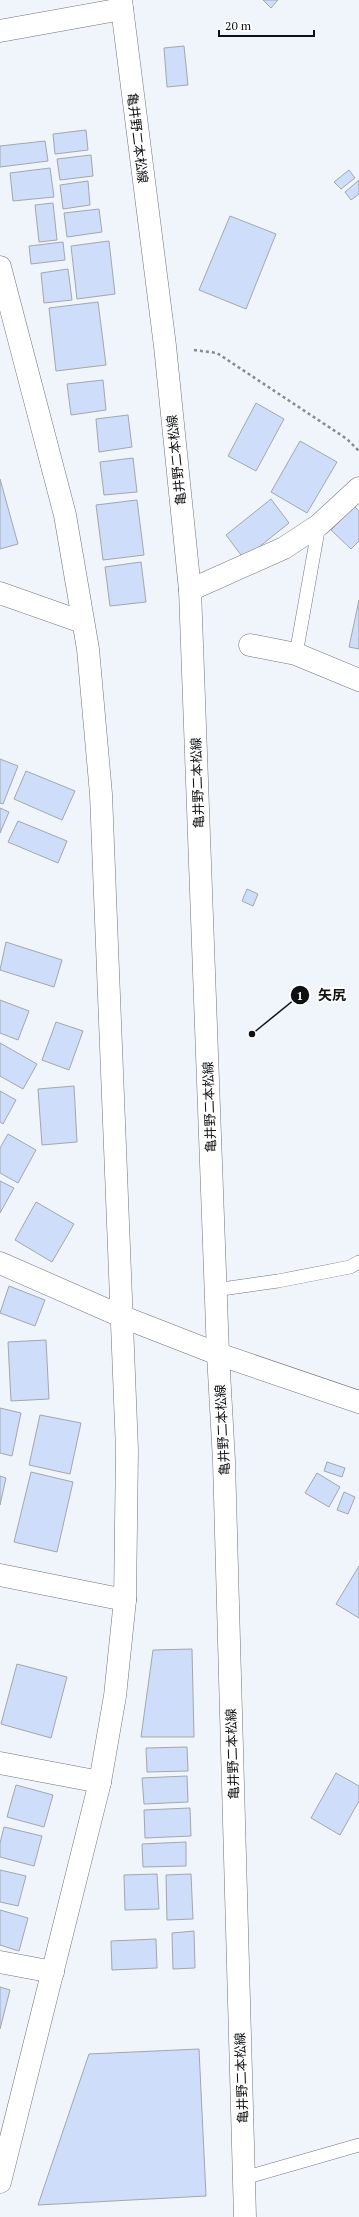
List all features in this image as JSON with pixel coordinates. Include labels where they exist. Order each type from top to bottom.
[{"type":"street","points":[[0,31],[122,4]]},
{"type":"street","name":"亀井野二本松線","points":[[122,4],[165,346],[190,590],[215,1290],[224,1461],[245,2217]]},
{"type":"street","points":[[0,267],[65,515],[82,622],[88,649],[101,794],[110,1046],[123,1317],[127,1450],[125,1600],[115,1696],[100,1782],[53,1972],[3,2156],[0,2182]]},
{"type":"street","points":[[190,590],[284,548],[319,526],[359,488]]},
{"type":"street","points":[[0,593],[82,622]]},
{"type":"street","points":[[250,645],[296,654],[359,680]]},
{"type":"street","points":[[2,1268],[218,1354],[359,1402]]},
{"type":"street","points":[[0,1575],[125,1600]]},
{"type":"street","points":[[0,1763],[100,1782]]},
{"type":"street","points":[[0,1962],[53,1972]]},
{"type":"lane","points":[[296,654],[319,526]]},
{"type":"lane","points":[[215,1290],[350,1267],[359,1262]]},
{"type":"lane","points":[[244,2178],[359,2145]]},
{"type":"path","points":[[165,346],[217,353],[347,439],[359,451]]},
{"type":"building","points":[[263,0],[278,0],[271,8]]},
{"type":"building","points":[[184,46],[188,85],[167,87],[164,48]]},
{"type":"building","points":[[86,130],[88,150],[55,154],[53,134]]},
{"type":"building","points":[[45,141],[48,161],[0,167],[0,146]]},
{"type":"building","points":[[91,155],[93,176],[60,180],[57,159]]},
{"type":"building","points":[[50,168],[54,197],[13,201],[10,173]]},
{"type":"building","points":[[349,170],[355,178],[341,189],[334,182]]},
{"type":"building","points":[[359,180],[359,194],[351,200],[345,192]]},
{"type":"building","points":[[88,181],[90,205],[63,209],[60,185]]},
{"type":"building","points":[[53,203],[57,240],[39,242],[35,205]]},
{"type":"building","points":[[99,209],[102,232],[67,237],[64,213]]},
{"type":"building","points":[[230,216],[276,234],[246,309],[199,290]]},
{"type":"building","points":[[109,241],[115,294],[77,299],[71,246]]},
{"type":"building","points":[[63,242],[65,260],[31,264],[29,246]]},
{"type":"building","points":[[68,269],[72,300],[44,303],[41,273]]},
{"type":"building","points":[[98,302],[106,365],[56,371],[49,308]]},
{"type":"building","points":[[103,380],[106,410],[71,415],[67,384]]},
{"type":"building","points":[[256,403],[284,419],[256,471],[228,456]]},
{"type":"building","points":[[128,415],[132,447],[99,452],[96,419]]},
{"type":"building","points":[[300,441],[337,462],[307,513],[271,492]]},
{"type":"building","points":[[133,458],[137,492],[104,495],[100,462]]},
{"type":"building","points":[[0,479],[18,544],[0,549]]},
{"type":"building","points":[[271,499],[289,523],[244,559],[226,535]]},
{"type":"building","points":[[137,500],[144,555],[103,560],[96,505]]},
{"type":"building","points":[[354,506],[359,511],[359,541],[351,549],[331,530]]},
{"type":"building","points":[[141,562],[146,602],[110,606],[105,567]]},
{"type":"building","points":[[359,600],[359,649],[349,647]]},
{"type":"building","points":[[0,759],[18,766],[3,804],[0,803]]},
{"type":"building","points":[[26,771],[75,791],[62,820],[14,799]]},
{"type":"building","points":[[0,808],[9,812],[0,833]]},
{"type":"building","points":[[18,821],[67,841],[58,863],[8,842]]},
{"type":"building","points":[[247,889],[258,894],[253,906],[242,901]]},
{"type":"building","points":[[6,942],[62,960],[54,987],[0,970]]},
{"type":"building","points":[[0,1000],[29,1011],[18,1040],[0,1033]]},
{"type":"building","points":[[56,1022],[83,1031],[69,1070],[42,1060]]},
{"type":"building","points":[[0,1043],[37,1064],[23,1089],[0,1076]]},
{"type":"building","points":[[74,1086],[77,1142],[42,1145],[38,1089]]},
{"type":"building","points":[[0,1091],[16,1100],[3,1124],[0,1122]]},
{"type":"building","points":[[8,1134],[36,1150],[18,1183],[0,1173],[0,1148]]},
{"type":"building","points":[[0,1181],[14,1188],[0,1213]]},
{"type":"building","points":[[36,1202],[74,1224],[52,1262],[15,1240]]},
{"type":"building","points":[[9,1286],[45,1300],[35,1326],[0,1313]]},
{"type":"building","points":[[46,1340],[49,1399],[11,1401],[8,1342]]},
{"type":"building","points":[[0,1408],[21,1413],[12,1456],[0,1453]]},
{"type":"building","points":[[40,1415],[81,1423],[70,1474],[29,1465]]},
{"type":"building","points":[[327,1462],[345,1468],[342,1477],[324,1471]]},
{"type":"building","points":[[31,1472],[73,1482],[57,1552],[14,1542]]},
{"type":"building","points":[[317,1473],[340,1487],[329,1507],[305,1493]]},
{"type":"building","points":[[0,1476],[6,1478],[0,1505]]},
{"type":"building","points":[[344,1492],[355,1497],[348,1514],[337,1510]]},
{"type":"building","points":[[359,1566],[359,1618],[336,1604]]},
{"type":"building","points":[[192,1649],[194,1737],[141,1737],[153,1650]]},
{"type":"building","points":[[17,1664],[67,1677],[51,1738],[1,1724]]},
{"type":"building","points":[[187,1747],[188,1771],[147,1772],[146,1748]]},
{"type":"building","points":[[336,1773],[359,1786],[359,1801],[340,1835],[311,1818]]},
{"type":"building","points":[[187,1776],[188,1802],[144,1804],[142,1778]]},
{"type":"building","points":[[16,1785],[53,1795],[44,1827],[7,1817]]},
{"type":"building","points":[[190,1808],[191,1836],[145,1838],[144,1810]]},
{"type":"building","points":[[4,1827],[42,1836],[34,1866],[0,1857],[0,1843]]},
{"type":"building","points":[[186,1842],[186,1866],[143,1867],[142,1844]]},
{"type":"building","points":[[0,1870],[26,1876],[18,1906],[0,1902]]},
{"type":"building","points":[[157,1874],[159,1909],[125,1910],[124,1875]]},
{"type":"building","points":[[191,1874],[193,1919],[167,1920],[166,1875]]},
{"type":"building","points":[[0,1910],[28,1918],[19,1951],[0,1945]]},
{"type":"building","points":[[194,1931],[195,1968],[173,1969],[172,1933]]},
{"type":"building","points":[[156,1939],[157,1968],[112,1970],[111,1941]]},
{"type":"building","points":[[0,1987],[10,1990],[0,2029]]},
{"type":"building","points":[[199,2049],[206,2196],[38,2205],[89,2054]]},
{"type":"place","name":"矢尻","points":[[252,1034]]}]
